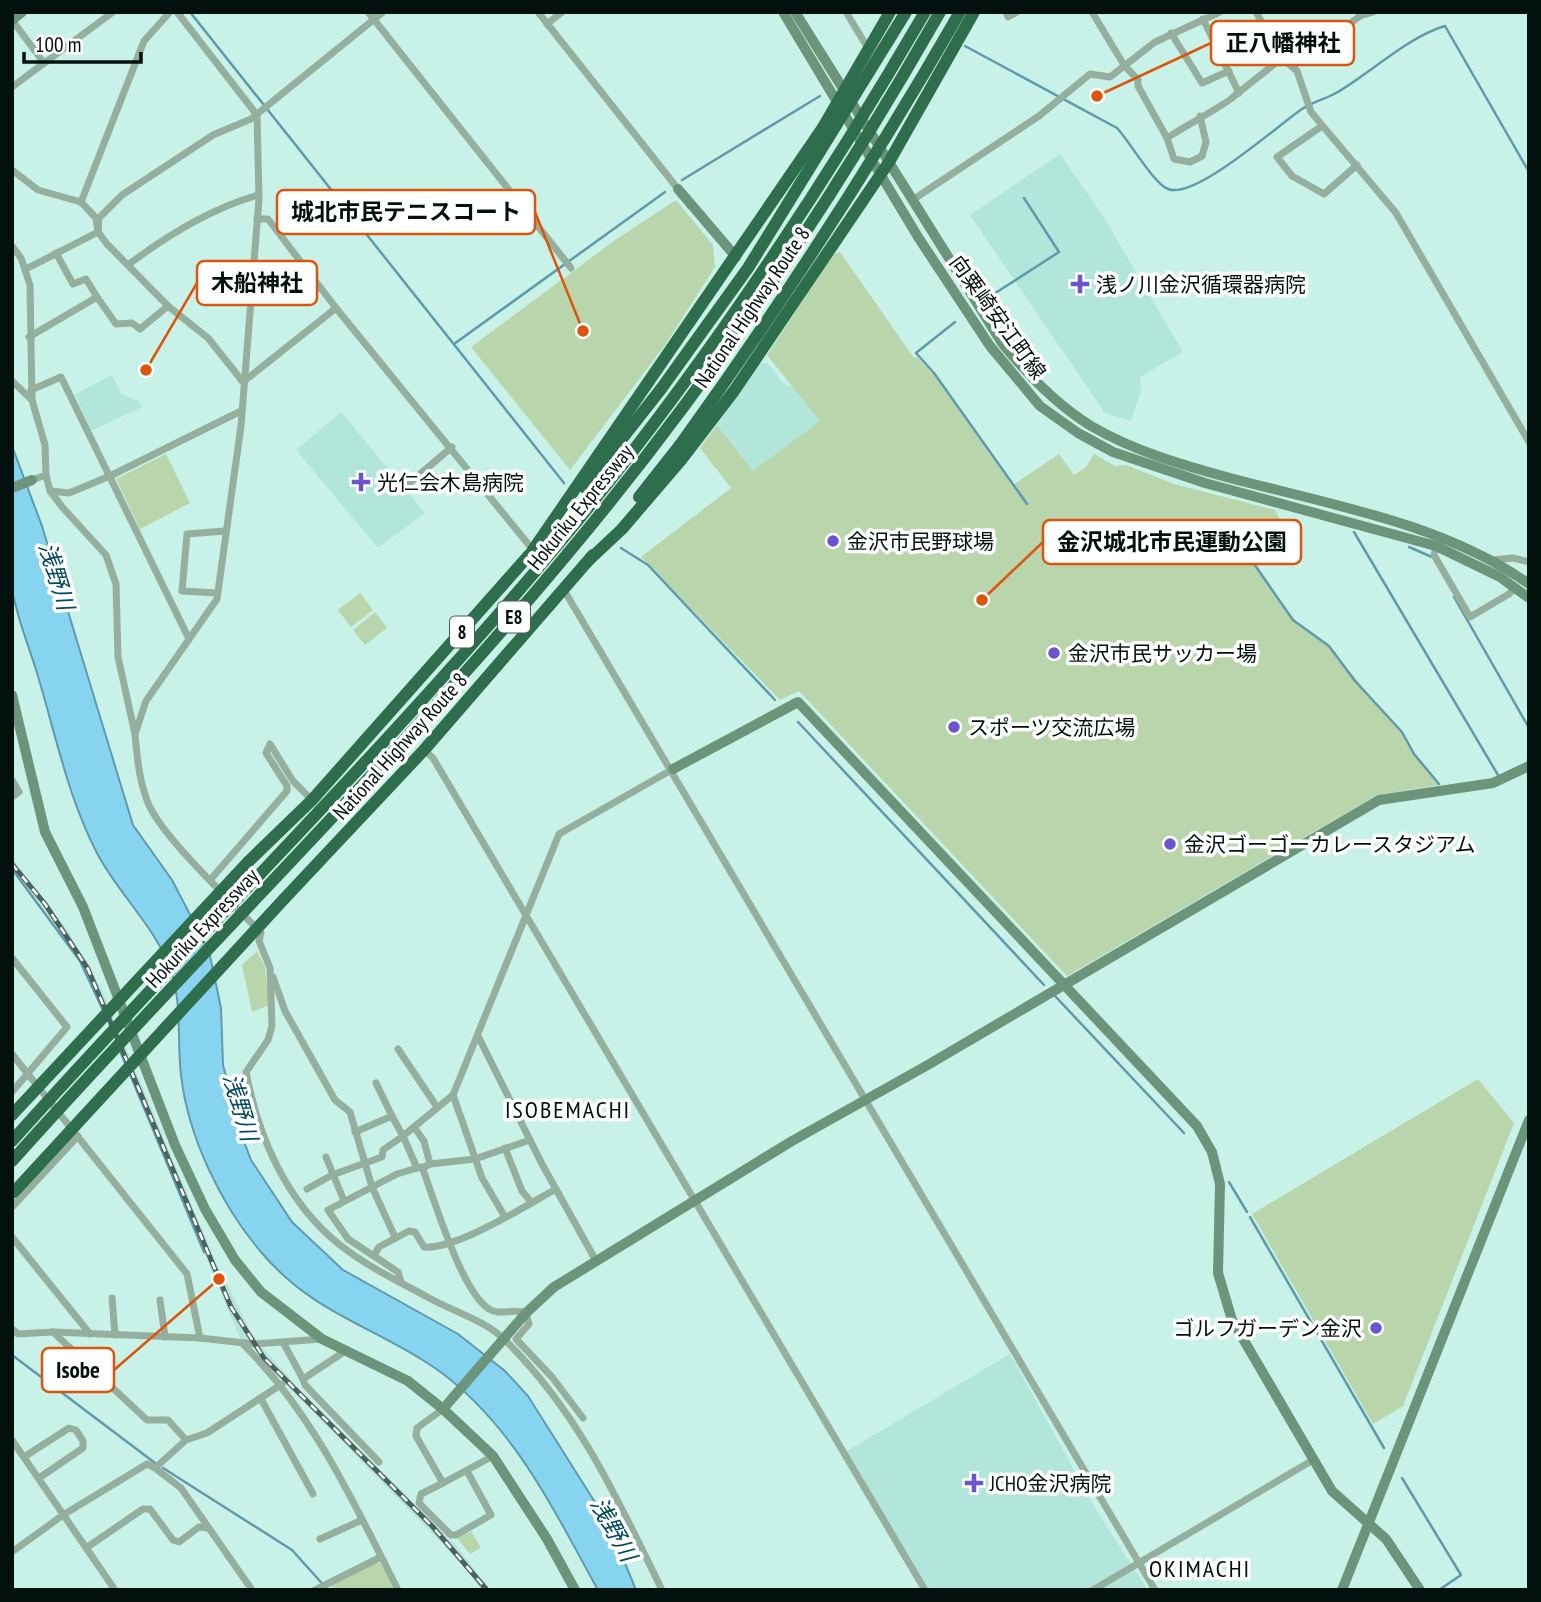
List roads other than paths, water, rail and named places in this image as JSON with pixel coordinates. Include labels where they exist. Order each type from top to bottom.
[{"type":"highway","points":[[533,551],[631,403],[736,257],[841,95],[890,12]]},
{"type":"highway","name":"National Highway Route 8","points":[[12,1115],[248,862],[312,800],[533,551],[661,389],[748,268],[906,12]]},
{"type":"highway","name":"Hokuriku Expressway","points":[[12,1141],[434,686],[565,537],[668,405],[768,265],[826,177],[925,12]]},
{"type":"highway","name":"Hokuriku Expressway","points":[[12,1161],[437,703],[616,495],[689,401],[780,272],[894,92],[940,12]]},
{"type":"highway","name":"National Highway Route 8","points":[[13,1193],[76,1121],[424,750],[589,560],[680,445],[759,336],[894,126],[960,12]]},
{"type":"highway","points":[[589,560],[622,529],[707,427],[889,162],[974,12]]},
{"type":"street","points":[[22,12],[12,20],[44,63]]},
{"type":"street","points":[[12,87],[113,12]]},
{"type":"street","points":[[81,202],[144,41],[170,12]]},
{"type":"street","points":[[135,734],[146,701],[217,600],[241,411],[257,219],[262,110],[177,12]]},
{"type":"street","points":[[368,12],[568,264]]},
{"type":"street","points":[[98,232],[99,218],[122,195],[213,135],[262,110],[383,12]]},
{"type":"street","points":[[538,12],[678,190],[736,257]]},
{"type":"street","points":[[547,24],[562,12]]},
{"type":"street","name":"向粟崎安江町線","points":[[783,12],[914,199],[984,316],[1016,361],[1071,412],[1116,440],[1178,464],[1420,529],[1492,559],[1529,584]]},
{"type":"street","name":"向粟崎安江町線","points":[[795,12],[841,95],[880,175],[976,325],[1021,385],[1058,420],[1112,452],[1205,483],[1436,547],[1470,561],[1529,597]]},
{"type":"street","points":[[846,12],[869,50]]},
{"type":"street","points":[[1006,12],[1008,17],[1017,12]]},
{"type":"street","points":[[1092,12],[1124,65],[1138,80],[1138,86],[1167,138],[1174,159],[1190,162],[1202,156],[1206,142],[1200,116]]},
{"type":"street","points":[[914,199],[1062,98],[1090,74],[1110,77],[1171,33],[1220,12]]},
{"type":"street","points":[[1256,12],[1282,58],[1293,66],[1309,107],[1396,212],[1529,442]]},
{"type":"street","points":[[1293,66],[1360,14],[1373,12]]},
{"type":"street","points":[[1203,19],[1239,93]]},
{"type":"street","points":[[1171,33],[1202,83],[1228,71]]},
{"type":"street","points":[[1220,54],[1237,46],[1250,44],[1256,53]]},
{"type":"street","points":[[1167,138],[1200,116],[1228,104],[1282,58]]},
{"type":"street","points":[[1322,125],[1277,157],[1292,176],[1324,194],[1357,165]]},
{"type":"street","points":[[12,170],[38,190],[81,202],[96,218],[98,232],[168,306],[208,338],[243,382]]},
{"type":"street","points":[[128,265],[148,250],[229,203],[258,195]]},
{"type":"street","points":[[257,219],[268,219],[336,308],[452,447],[533,551]]},
{"type":"street","points":[[26,269],[98,232]]},
{"type":"street","points":[[12,246],[26,269],[30,285],[31,390],[45,445],[46,475],[50,491],[106,555],[113,574],[119,614],[118,657],[135,734],[139,773],[149,805],[261,933],[259,941],[285,1012],[335,1100],[350,1112],[363,1162],[395,1237]]},
{"type":"street","points":[[56,253],[73,284],[86,279],[116,324],[132,323],[140,329],[168,306]]},
{"type":"street","points":[[29,337],[97,297]]},
{"type":"street","points":[[243,382],[336,308]]},
{"type":"street","points":[[31,390],[61,377],[189,639]]},
{"type":"street","points":[[12,381],[32,400]]},
{"type":"street","points":[[50,491],[69,493],[110,476],[241,411]]},
{"type":"street","points":[[1112,452],[1116,440]]},
{"type":"street","points":[[406,486],[452,447]]},
{"type":"street","points":[[12,488],[46,475]]},
{"type":"street","points":[[217,593],[182,591],[187,534],[225,531]]},
{"type":"street","points":[[1436,547],[1434,555],[1470,617],[1515,588]]},
{"type":"street","points":[[1492,559],[1513,558],[1529,562]]},
{"type":"street","points":[[564,590],[673,769],[1155,1590]]},
{"type":"street","points":[[12,695],[46,832],[83,907],[174,1145],[205,1209],[235,1260],[261,1292],[322,1339],[408,1381],[443,1409],[493,1456],[547,1539],[575,1590]]},
{"type":"street","points":[[307,1189],[332,1175],[382,1157],[383,1150],[453,1095],[559,834],[798,702],[1197,1126],[1207,1143],[1220,1184],[1218,1273],[1227,1307],[1240,1335],[1313,1460],[1340,1500],[1386,1539],[1420,1590]]},
{"type":"street","points":[[211,879],[287,791],[287,786],[266,753],[270,744],[293,782],[312,800]]},
{"type":"street","points":[[424,750],[433,758],[925,1590]]},
{"type":"street","points":[[443,1483],[416,1436],[417,1428],[451,1401],[526,1312],[554,1287],[595,1259],[1380,800],[1493,783],[1529,766]]},
{"type":"street","points":[[12,780],[19,792],[12,797]]},
{"type":"street","points":[[12,958],[67,1027],[12,1092]]},
{"type":"street","points":[[270,968],[272,1026],[268,1040],[246,1072],[262,1136],[291,1192],[313,1221],[349,1252],[488,1327],[579,1430],[605,1472],[662,1590]]},
{"type":"street","points":[[478,1036],[530,1140],[595,1259]]},
{"type":"street","points":[[398,1049],[437,1107]]},
{"type":"street","points":[[12,1054],[187,1274],[200,1338]]},
{"type":"street","points":[[376,1083],[403,1136],[423,1166],[465,1281],[486,1308],[494,1312],[517,1309],[526,1312]]},
{"type":"street","points":[[453,1095],[482,1178],[505,1217]]},
{"type":"street","points":[[355,1132],[393,1116]]},
{"type":"street","points":[[1342,1590],[1529,1120]]},
{"type":"street","points":[[414,1127],[424,1141],[423,1166]]},
{"type":"street","points":[[12,1207],[78,1136]]},
{"type":"street","points":[[401,1282],[398,1272],[348,1239],[328,1210],[372,1187],[423,1166],[475,1159],[530,1140]]},
{"type":"street","points":[[505,1148],[522,1191],[532,1203]]},
{"type":"street","points":[[326,1157],[344,1201]]},
{"type":"street","points":[[374,1256],[379,1247],[409,1231],[415,1232],[425,1247],[432,1248],[450,1242],[505,1217],[556,1189]]},
{"type":"street","points":[[12,1237],[90,1334]]},
{"type":"street","points":[[112,1298],[115,1335]]},
{"type":"street","points":[[160,1300],[165,1337]]},
{"type":"street","points":[[526,1312],[529,1324],[516,1339],[552,1377],[583,1418]]},
{"type":"street","points":[[12,1329],[18,1334],[53,1332],[284,1344],[322,1339]]},
{"type":"street","points":[[53,1332],[147,1420],[168,1420],[186,1440]]},
{"type":"street","points":[[241,1342],[282,1384],[314,1430],[398,1590]]},
{"type":"street","points":[[284,1344],[305,1385],[379,1462]]},
{"type":"street","points":[[303,1379],[348,1350]]},
{"type":"street","points":[[155,1468],[186,1440],[207,1433],[282,1384]]},
{"type":"street","points":[[261,1399],[313,1494]]},
{"type":"street","points":[[24,1457],[69,1428],[76,1430],[83,1441],[83,1448],[39,1478]]},
{"type":"street","points":[[12,1440],[115,1590]]},
{"type":"street","points":[[467,1471],[491,1515],[456,1535],[451,1535],[419,1503],[421,1494],[493,1456]]},
{"type":"street","points":[[1093,1590],[1313,1460]]},
{"type":"street","points":[[12,1552],[63,1515],[147,1464],[181,1488],[252,1590]]},
{"type":"street","points":[[86,1548],[143,1508],[150,1509],[173,1541],[179,1542],[199,1527],[208,1528]]},
{"type":"street","points":[[320,1539],[362,1520]]},
{"type":"street","points":[[321,1587],[381,1557]]},
{"type":"water","name":"浅野川","points":[[12,446],[42,526],[133,825],[172,880],[209,951],[221,1008],[223,1065],[251,1160],[292,1222],[343,1270],[458,1334],[505,1371],[528,1396],[610,1526],[636,1590],[598,1590],[529,1469],[487,1414],[435,1368],[323,1305],[281,1273],[246,1233],[220,1192],[199,1146],[185,1098],[181,1075],[177,999],[172,974],[157,942],[106,868],[87,832],[70,787],[16,609],[10,553]]},
{"type":"waterway","points":[[190,12],[564,483]]},
{"type":"waterway","points":[[965,46],[1117,128],[1162,186],[1180,189],[1197,184],[1216,173],[1302,109],[1336,93],[1417,38],[1445,26],[1529,172]]},
{"type":"waterway","points":[[682,180],[820,96]]},
{"type":"waterway","points":[[454,344],[665,192]]},
{"type":"waterway","points":[[986,299],[1059,252],[1024,198]]},
{"type":"waterway","points":[[955,322],[916,353],[934,373],[1027,504]]},
{"type":"waterway","points":[[1354,532],[1498,775]]},
{"type":"waterway","points":[[1409,547],[1432,557]]},
{"type":"waterway","points":[[621,548],[648,565],[775,700]]},
{"type":"waterway","points":[[1250,558],[1293,620],[1329,646],[1355,681],[1402,732],[1414,754],[1439,784]]},
{"type":"waterway","points":[[1454,597],[1529,728]]},
{"type":"waterway","points":[[798,722],[1044,985]]},
{"type":"waterway","points":[[12,869],[80,961],[103,1010]]},
{"type":"waterway","points":[[1055,996],[1184,1133]]},
{"type":"waterway","points":[[119,1048],[126,1065]]},
{"type":"waterway","points":[[130,1074],[204,1252]]},
{"type":"waterway","points":[[1229,1182],[1247,1212]]},
{"type":"waterway","points":[[1250,1217],[1384,1448]]},
{"type":"waterway","points":[[12,1355],[155,1463]]},
{"type":"waterway","points":[[163,1468],[292,1550],[328,1590]]},
{"type":"waterway","points":[[1402,1478],[1461,1575],[1439,1590]]},
{"type":"railway","points":[[12,864],[45,904],[88,969],[231,1307],[264,1358],[432,1526],[487,1590]]},
{"type":"place","name":"正八幡神社","points":[[1097,96]]},
{"type":"place","name":"浅ノ川金沢循環器病院","points":[[1080,284]]},
{"type":"place","name":"城北市民テニスコート","points":[[583,331]]},
{"type":"place","name":"木船神社","points":[[146,370]]},
{"type":"place","name":"光仁会木島病院","points":[[361,482]]},
{"type":"place","name":"金沢市民野球場","points":[[833,541]]},
{"type":"place","name":"金沢城北市民運動公園","points":[[982,600]]},
{"type":"place","name":"金沢市民サッカー場","points":[[1054,653]]},
{"type":"place","name":"スポーツ交流広場","points":[[954,727]]},
{"type":"place","name":"金沢ゴーゴーカレースタジアム","points":[[1170,844]]},
{"type":"place","name":"Isobe","points":[[219,1279]]},
{"type":"place","name":"ゴルフガーデン金沢","points":[[1376,1328]]},
{"type":"place","name":"JCHO金沢病院","points":[[974,1483]]},
{"type":"district","name":"ISOBEMACHI","points":[[568,1109]]},
{"type":"district","name":"OKIMACHI","points":[[1200,1568]]}]
